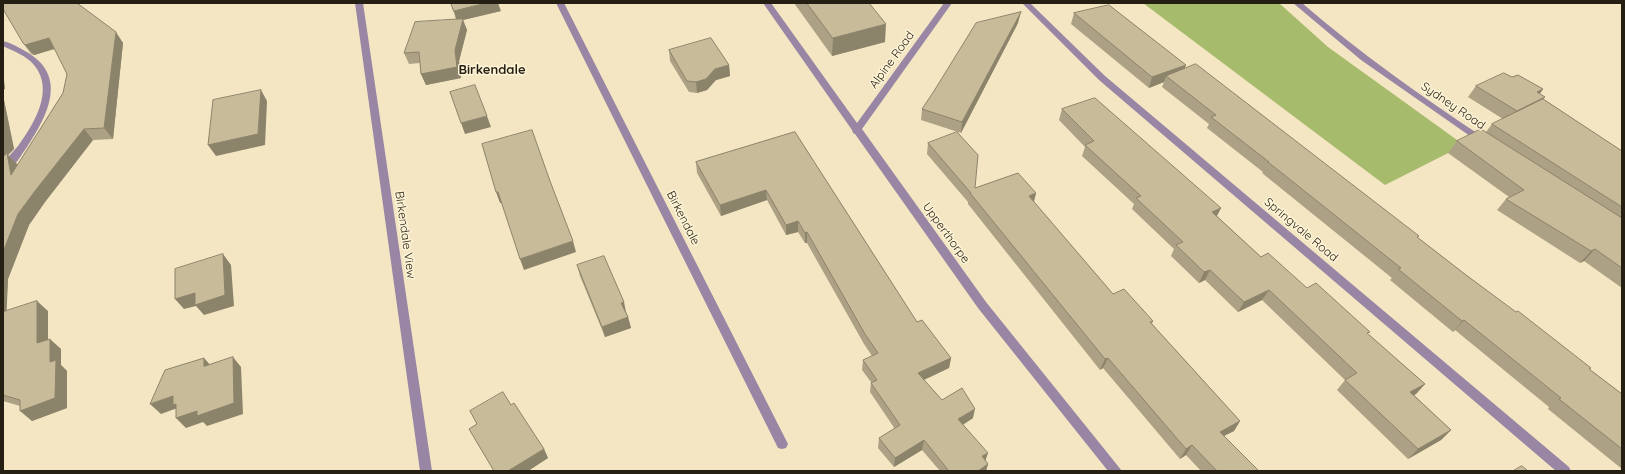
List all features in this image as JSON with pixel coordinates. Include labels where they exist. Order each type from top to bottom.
[{"type":"street","name":"Birkendale View","points":[[359,3],[426,471]]},
{"type":"street","name":"Birkendale","points":[[560,3],[782,444]]},
{"type":"street","name":"Upperthorpe","points":[[766,3],[856,131],[982,304],[1116,471]]},
{"type":"street","name":"Alpine Road","points":[[856,131],[948,3]]},
{"type":"street","name":"Springvale Road","points":[[1026,3],[1102,78],[1565,471]]},
{"type":"street","name":"Sydney Road","points":[[1297,3],[1332,35],[1380,71],[1492,146]]},
{"type":"street","points":[[3,43],[30,56],[46,74],[47,87],[46,101],[36,123],[24,143],[3,171]]},
{"type":"green space","points":[[1143,3],[1279,3],[1328,47],[1464,145],[1385,185]]},
{"type":"building","points":[[3,3],[77,3],[116,32],[104,128],[84,129],[18,214],[3,252],[3,157],[7,153],[11,175],[63,93],[67,74],[49,38],[25,45],[23,43],[3,9]]},
{"type":"building","points":[[451,3],[486,3],[454,11]]},
{"type":"building","points":[[807,3],[869,3],[886,24],[833,38]]},
{"type":"building","points":[[1109,5],[1186,65],[1152,77],[1074,13]]},
{"type":"building","points":[[1021,12],[962,122],[922,109],[976,23]]},
{"type":"building","points":[[463,19],[455,50],[457,67],[421,74],[419,52],[404,53],[415,22]]},
{"type":"building","points":[[711,38],[729,65],[715,69],[706,79],[696,82],[687,81],[669,50]]},
{"type":"building","points":[[1196,64],[1419,236],[1417,237],[1466,275],[1516,312],[1518,311],[1622,394],[1622,449],[1464,320],[1462,321],[1398,269],[1401,268],[1211,117],[1216,115],[1166,76]]},
{"type":"building","points":[[1504,73],[1512,77],[1518,75],[1543,89],[1537,92],[1545,97],[1517,111],[1476,86]]},
{"type":"building","points":[[475,85],[487,116],[461,123],[450,92]]},
{"type":"building","points":[[261,90],[258,134],[208,145],[213,100]]},
{"type":"building","points":[[1095,98],[1221,208],[1212,212],[1261,257],[1268,253],[1307,288],[1316,283],[1370,332],[1367,333],[1425,384],[1410,392],[1451,430],[1418,449],[1345,380],[1357,373],[1269,290],[1244,302],[1210,270],[1204,272],[1176,245],[1183,242],[1136,198],[1141,196],[1085,145],[1094,141],[1062,109]]},
{"type":"building","points":[[1543,99],[1622,151],[1622,207],[1492,124]]},
{"type":"building","points":[[1481,129],[1622,218],[1622,268],[1595,249],[1591,251],[1506,199],[1524,190],[1457,141]]},
{"type":"building","points":[[532,130],[573,241],[520,259],[498,192],[496,192],[482,144]]},
{"type":"building","points":[[795,132],[917,322],[922,320],[951,358],[918,373],[942,400],[962,388],[975,409],[958,419],[988,453],[982,456],[988,464],[978,471],[949,471],[924,440],[895,458],[879,438],[900,425],[871,383],[877,380],[863,360],[878,353],[865,334],[807,232],[805,233],[798,221],[786,225],[766,190],[720,205],[696,162]]},
{"type":"building","points":[[957,132],[978,155],[975,188],[1018,173],[1036,193],[1029,196],[1113,294],[1124,289],[1153,321],[1150,322],[1240,421],[1220,432],[1259,471],[1217,471],[1192,445],[1186,449],[1108,358],[1105,359],[971,193],[928,143]]},
{"type":"building","points":[[223,254],[225,295],[195,305],[195,293],[175,299],[175,269]]},
{"type":"building","points":[[604,256],[624,302],[621,303],[628,317],[602,327],[577,265]]},
{"type":"building","points":[[37,301],[37,343],[50,339],[50,362],[56,360],[55,398],[20,411],[20,400],[3,395],[3,312]]},
{"type":"building","points":[[233,357],[234,403],[197,416],[197,411],[176,418],[176,404],[173,405],[173,396],[150,404],[165,370],[204,358],[204,366]]},
{"type":"building","points":[[503,392],[511,405],[514,403],[544,449],[508,471],[494,471],[469,429],[477,424],[470,411]]},
{"type":"building","points":[[1522,466],[1528,471],[1513,471]]},
{"type":"district","name":"Birkendale","points":[[492,70]]}]
